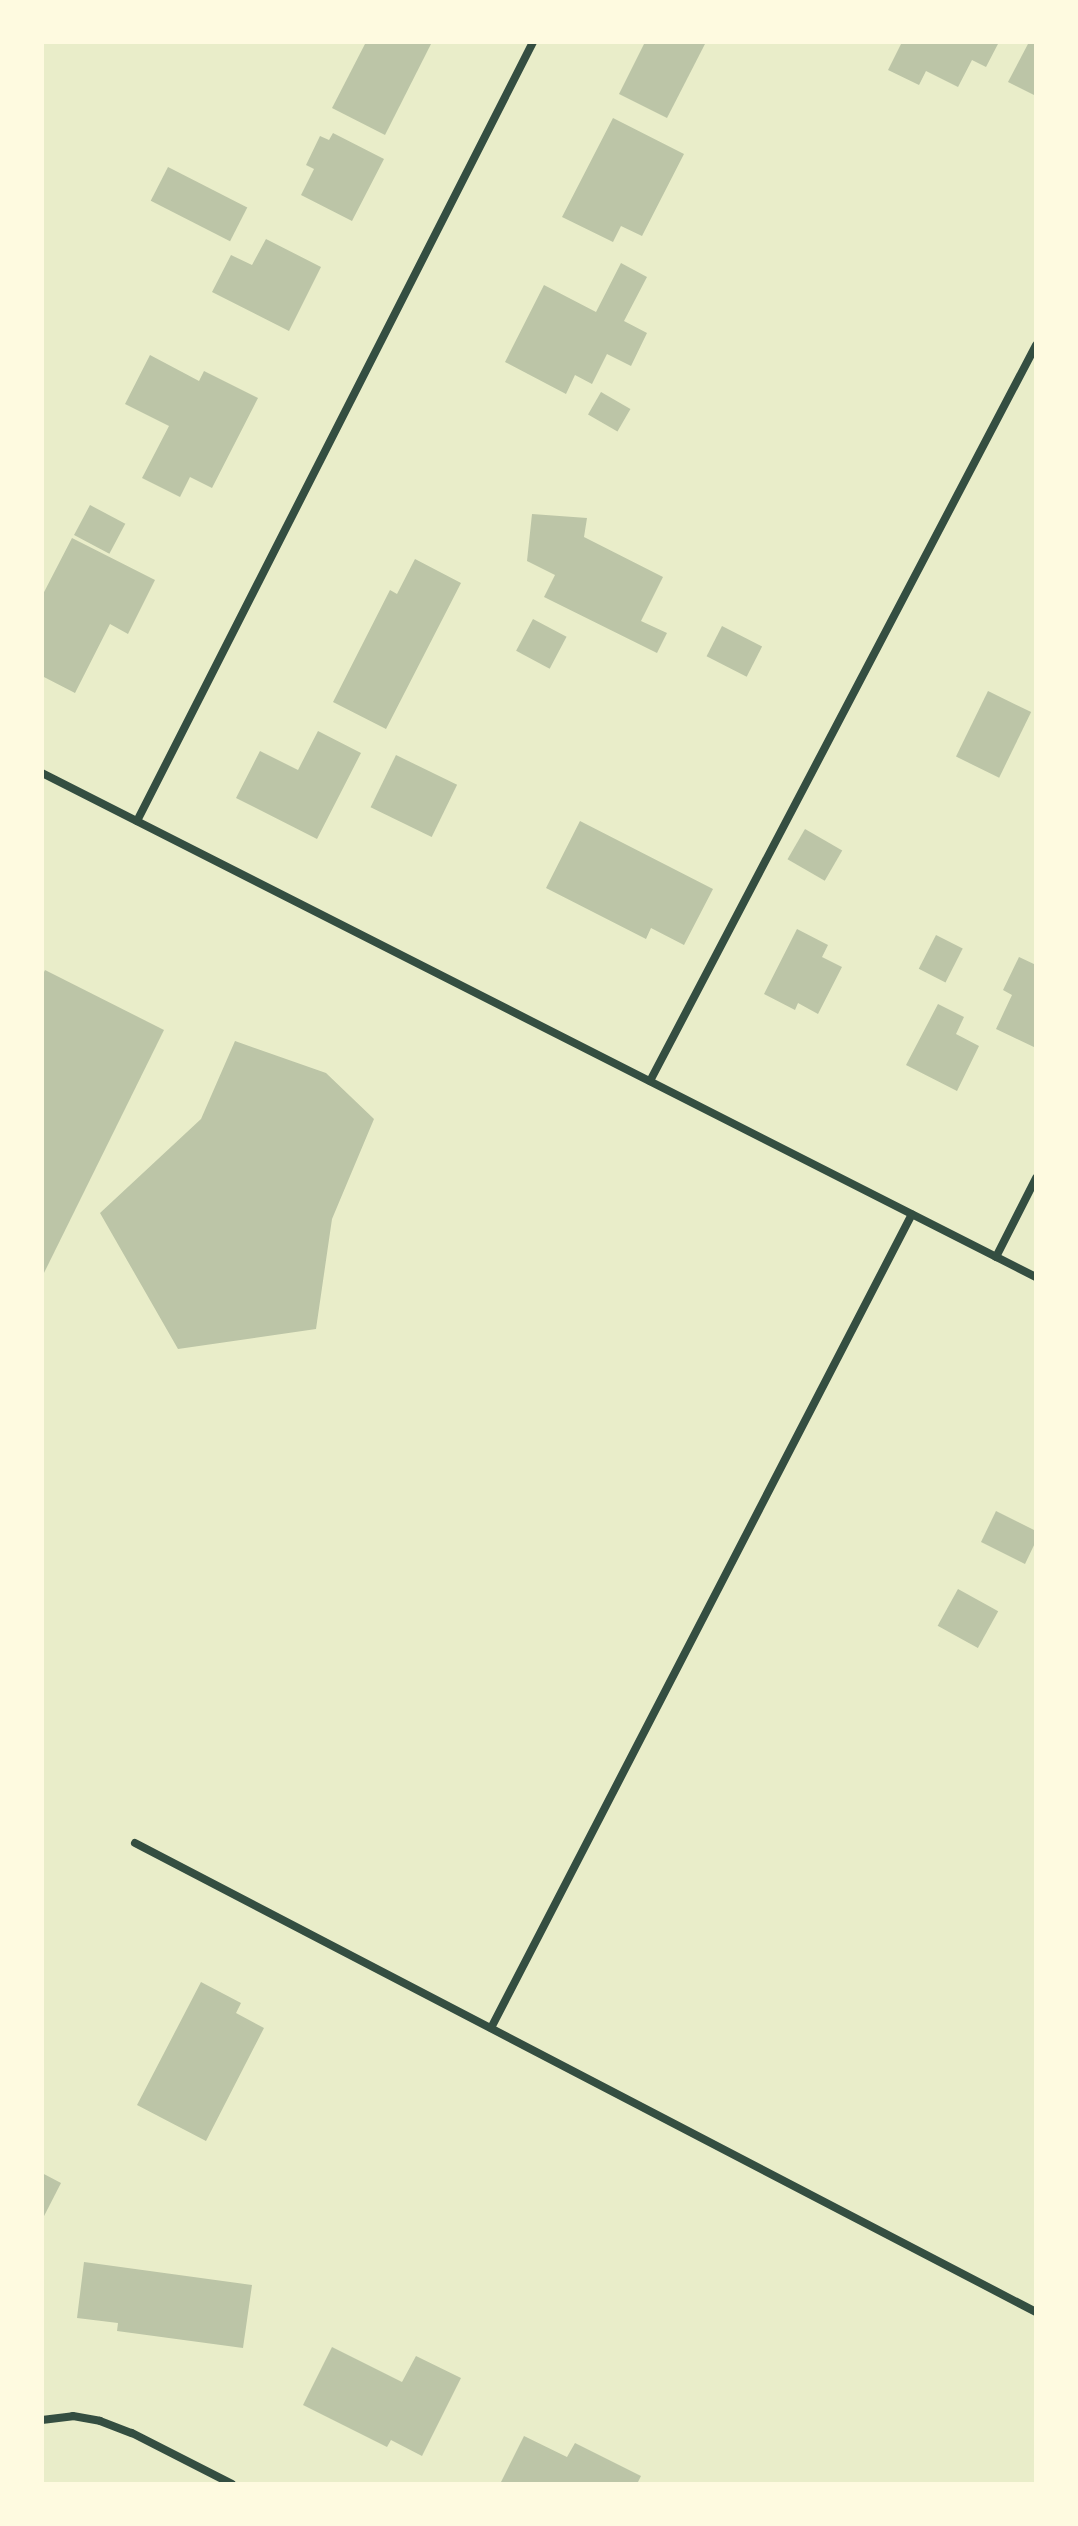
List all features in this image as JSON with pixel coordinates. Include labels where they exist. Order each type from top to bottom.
[{"type":"street","points":[[137,821],[533,42]]},
{"type":"street","points":[[650,1081],[1036,345]]},
{"type":"street","points":[[42,773],[1036,1277]]},
{"type":"street","points":[[996,1257],[1036,1178]]},
{"type":"street","points":[[491,2028],[912,1214]]},
{"type":"street","points":[[135,1843],[1036,2312]]},
{"type":"street","points":[[44,2419],[73,2416],[111,2425],[232,2484]]},
{"type":"building","points":[[366,42],[432,42],[385,135],[332,108]]},
{"type":"building","points":[[645,42],[706,42],[667,118],[619,94]]},
{"type":"building","points":[[902,42],[999,42],[986,67],[972,60],[958,87],[926,71],[919,85],[888,70]]},
{"type":"building","points":[[1029,42],[1036,42],[1036,96],[1008,82]]},
{"type":"building","points":[[613,118],[684,154],[642,236],[621,226],[613,242],[562,217]]},
{"type":"building","points":[[333,133],[384,159],[352,221],[301,195],[314,169],[306,165],[320,136],[329,140]]},
{"type":"building","points":[[168,167],[247,207],[230,241],[151,201]]},
{"type":"building","points":[[266,239],[321,267],[289,331],[212,292],[231,255],[252,265]]},
{"type":"building","points":[[621,263],[647,277],[624,321],[647,333],[631,366],[607,354],[592,384],[575,375],[566,394],[505,362],[544,285],[596,312]]},
{"type":"building","points":[[150,355],[199,381],[204,371],[258,398],[212,488],[190,477],[180,497],[142,478],[169,426],[125,404]]},
{"type":"building","points":[[601,392],[630,409],[617,432],[588,415]]},
{"type":"building","points":[[90,505],[125,524],[109,554],[74,535]]},
{"type":"building","points":[[532,514],[587,518],[584,537],[663,577],[641,621],[667,633],[657,653],[544,597],[555,575],[527,561]]},
{"type":"building","points":[[72,538],[155,580],[128,634],[110,624],[75,693],[42,676],[42,596]]},
{"type":"building","points":[[415,559],[461,583],[386,729],[333,702],[390,590],[397,594]]},
{"type":"building","points":[[533,619],[567,637],[550,669],[516,651]]},
{"type":"building","points":[[722,626],[762,646],[747,677],[707,656]]},
{"type":"building","points":[[988,691],[1031,712],[999,778],[956,757]]},
{"type":"building","points":[[318,731],[361,753],[317,839],[236,798],[260,751],[298,770]]},
{"type":"building","points":[[396,755],[457,785],[432,837],[371,807]]},
{"type":"building","points":[[580,821],[713,889],[684,945],[651,928],[646,939],[546,888]]},
{"type":"building","points":[[805,829],[842,850],[825,881],[788,859]]},
{"type":"building","points":[[797,929],[828,945],[822,957],[842,967],[818,1014],[798,1003],[795,1010],[764,994]]},
{"type":"building","points":[[936,935],[963,949],[945,982],[919,969]]},
{"type":"building","points":[[1019,957],[1036,965],[1036,1048],[996,1029],[1012,995],[1003,990]]},
{"type":"building","points":[[45,970],[164,1030],[42,1277],[42,976]]},
{"type":"building","points":[[938,1004],[964,1017],[956,1034],[979,1046],[957,1091],[906,1065]]},
{"type":"building","points":[[235,1041],[326,1073],[374,1119],[332,1219],[316,1329],[178,1349],[100,1213],[201,1119]]},
{"type":"building","points":[[996,1511],[1036,1531],[1036,1541],[1025,1564],[981,1542]]},
{"type":"building","points":[[958,1589],[998,1611],[978,1648],[938,1626]]},
{"type":"building","points":[[201,1982],[241,2003],[236,2013],[264,2028],[206,2141],[137,2105]]},
{"type":"building","points":[[42,2173],[61,2183],[42,2220]]},
{"type":"building","points":[[84,2262],[252,2285],[243,2348],[117,2331],[118,2323],[77,2318]]},
{"type":"building","points":[[332,2347],[402,2382],[416,2356],[461,2378],[422,2456],[391,2440],[387,2447],[303,2405]]},
{"type":"building","points":[[524,2436],[567,2457],[575,2443],[641,2476],[637,2484],[500,2484]]}]
